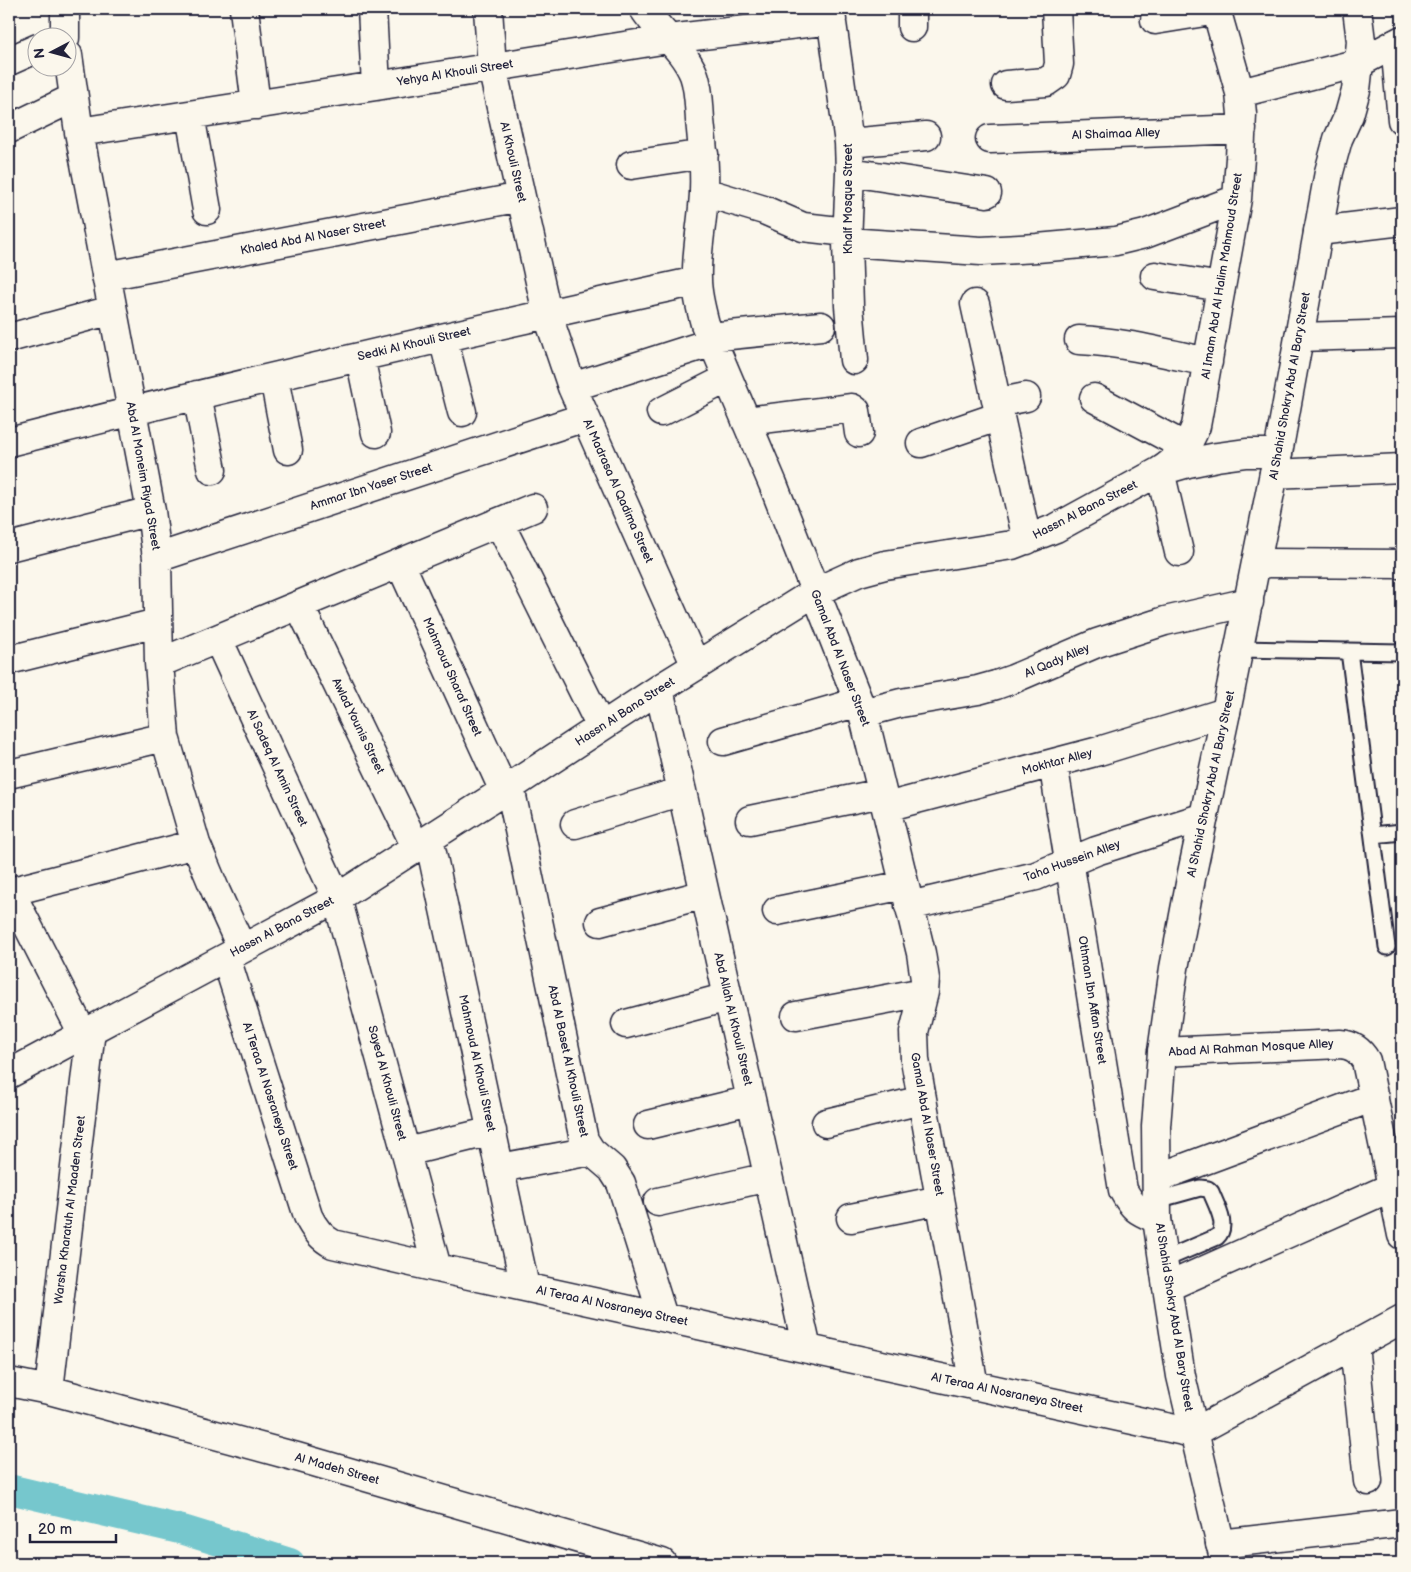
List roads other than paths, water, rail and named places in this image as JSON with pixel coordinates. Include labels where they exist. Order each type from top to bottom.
[{"type":"street","points":[[65,9],[65,28]]},
{"type":"street","points":[[244,9],[256,105]]},
{"type":"street","points":[[372,9],[376,86]]},
{"type":"street","name":"Al Khouli Street","points":[[488,9],[492,67],[547,313]]},
{"type":"street","name":"Gamal Abd Al Naser Street","points":[[644,9],[655,25],[684,56],[694,77],[698,92],[704,154],[704,192],[697,260],[697,281],[705,324],[773,484],[861,707],[924,966],[924,992],[916,1018],[914,1060],[974,1386]]},
{"type":"street","points":[[1006,85],[1046,82],[1056,75],[1059,64],[1056,9]]},
{"type":"street","name":"Al Shahid Shokry Abd Al Bary Street","points":[[1222,1554],[1181,1376],[1163,1260],[1157,1199],[1156,1126],[1162,1052],[1174,968],[1276,464],[1329,172],[1338,139],[1349,115],[1356,90],[1361,41],[1357,9]]},
{"type":"street","points":[[1155,20],[1216,10]]},
{"type":"street","name":"Al Imam Abd Al Halim Mahmoud Street","points":[[1160,471],[1179,457],[1196,426],[1237,198],[1242,129],[1240,93],[1216,10]]},
{"type":"street","name":"Yehya Al Khouli Street","points":[[79,132],[831,15]]},
{"type":"street","name":"Khalf Mosque Street","points":[[831,15],[849,142],[850,172],[847,237],[849,306],[854,360]]},
{"type":"street","points":[[1240,93],[1359,63],[1399,42],[1402,120]]},
{"type":"street","points":[[9,60],[28,52]]},
{"type":"street","name":"Abd Al Moneim Riyad Street","points":[[71,78],[79,132],[151,511],[157,558],[158,663],[165,737],[196,844],[216,892],[234,953]]},
{"type":"street","points":[[9,129],[73,98]]},
{"type":"street","points":[[190,115],[207,210]]},
{"type":"street","name":"Al Shaimaa Alley","points":[[990,139],[1242,129]]},
{"type":"street","points":[[849,142],[926,136]]},
{"type":"street","points":[[631,165],[704,154]]},
{"type":"street","points":[[850,172],[987,193]]},
{"type":"street","points":[[704,192],[764,210],[803,227],[847,237],[981,251],[1116,241],[1145,234],[1237,198]]},
{"type":"street","name":"Khaled Abd Al Naser Street","points":[[106,276],[521,197]]},
{"type":"street","points":[[1318,231],[1402,221]]},
{"type":"street","points":[[1155,276],[1221,287]]},
{"type":"street","name":"Sedki Al Khouli Street","points":[[9,442],[132,410],[547,313],[697,281]]},
{"type":"street","points":[[975,304],[1027,540]]},
{"type":"street","points":[[9,338],[112,310]]},
{"type":"street","name":"Al Madrasa Al Qadima Street","points":[[547,313],[572,387],[696,666]]},
{"type":"street","points":[[572,387],[712,339],[822,326]]},
{"type":"street","points":[[1299,337],[1402,334]]},
{"type":"street","points":[[443,338],[462,412]]},
{"type":"street","points":[[1079,340],[1132,346],[1208,362]]},
{"type":"street","points":[[360,357],[376,433]]},
{"type":"street","points":[[274,378],[288,450]]},
{"type":"street","points":[[661,412],[728,378]]},
{"type":"street","points":[[197,395],[212,470]]},
{"type":"street","points":[[921,443],[1026,397]]},
{"type":"street","points":[[1094,398],[1186,447]]},
{"type":"street","points":[[746,421],[852,408],[856,411],[859,433]]},
{"type":"street","name":"Ammar Ibn Yaser Street","points":[[157,558],[585,417]]},
{"type":"street","name":"Hassn Al Bana Street","points":[[9,1074],[337,898],[696,666],[815,592],[835,582],[859,572],[885,565],[1012,545],[1056,528],[1160,471],[1217,457],[1246,454],[1276,464],[1402,468]]},
{"type":"street","points":[[1160,471],[1179,552]]},
{"type":"street","points":[[158,663],[533,508]]},
{"type":"street","points":[[9,547],[151,511]]},
{"type":"street","points":[[499,522],[601,727]]},
{"type":"street","name":"Mahmoud Sharaf Street","points":[[400,563],[507,789]]},
{"type":"street","points":[[1256,563],[1402,564]]},
{"type":"street","name":"Al Qady Alley","points":[[723,740],[861,707],[901,703],[978,690],[1013,679],[1097,644],[1165,621],[1248,602]]},
{"type":"street","name":"Awlad Younis Street","points":[[299,605],[422,843]]},
{"type":"street","points":[[9,660],[157,623]]},
{"type":"street","name":"Al Sadeq Al Amin Street","points":[[218,639],[337,898]]},
{"type":"street","name":"Abd Allah Al Khouli Street","points":[[659,690],[806,1349]]},
{"type":"street","name":"Mokhtar Alley","points":[[750,820],[884,800],[1054,763],[1226,712]]},
{"type":"street","points":[[9,774],[165,737]]},
{"type":"street","name":"Othman Ibn Affan Street","points":[[1054,763],[1123,1190],[1138,1211],[1157,1199]]},
{"type":"street","name":"Abd Al Baset Al Khouli Street","points":[[507,789],[584,1140],[591,1151],[612,1169],[621,1183],[663,1317]]},
{"type":"street","points":[[574,824],[682,791]]},
{"type":"street","name":"Taha Hussein Alley","points":[[777,911],[907,896],[1036,876],[1096,851],[1204,817]]},
{"type":"street","name":"Mahmoud Al Khouli Street","points":[[422,843],[492,1130],[525,1288]]},
{"type":"street","points":[[87,1032],[10,892],[196,844]]},
{"type":"street","points":[[600,922],[705,894]]},
{"type":"street","name":"Sayed Al Khouli Street","points":[[337,898],[437,1268]]},
{"type":"street","name":"Al Teraa Al Nosraneya Street","points":[[234,953],[312,1225],[325,1240],[333,1244],[525,1288],[1193,1433]]},
{"type":"street","points":[[796,1016],[924,992]]},
{"type":"street","points":[[626,1024],[728,997]]},
{"type":"street","name":"Warsha Kharatuh Al Maaden Street","points":[[49,1390],[87,1032]]},
{"type":"street","name":"Abad Al Rahman Mosque Alley","points":[[1162,1052],[1340,1044],[1356,1048],[1366,1061],[1402,1235]]},
{"type":"street","points":[[1157,1199],[1374,1097]]},
{"type":"street","points":[[648,1125],[751,1100]]},
{"type":"street","points":[[826,1123],[922,1100]]},
{"type":"street","points":[[406,1152],[492,1130]]},
{"type":"street","points":[[500,1168],[591,1151]]},
{"type":"street","points":[[658,1202],[768,1177]]},
{"type":"street","points":[[1167,1287],[1392,1187]]},
{"type":"street","points":[[851,1218],[940,1200]]},
{"type":"street","points":[[1193,1433],[1402,1319]]},
{"type":"street","points":[[1354,1345],[1368,1481]]},
{"type":"street","name":"Al Madeh Street","points":[[9,1382],[49,1390],[307,1460],[662,1563]]},
{"type":"street","points":[[1222,1554],[1402,1523]]},
{"type":"lane","points":[[1239,650],[1402,652]]},
{"type":"lane","points":[[1349,651],[1387,947]]},
{"type":"lane","points":[[1373,835],[1402,832]]},
{"type":"lane","points":[[1157,1199],[1200,1188],[1208,1189],[1211,1192],[1222,1225],[1220,1234],[1217,1237],[1163,1260]]},
{"type":"waterway","points":[[9,1489],[183,1530],[290,1563]]}]
